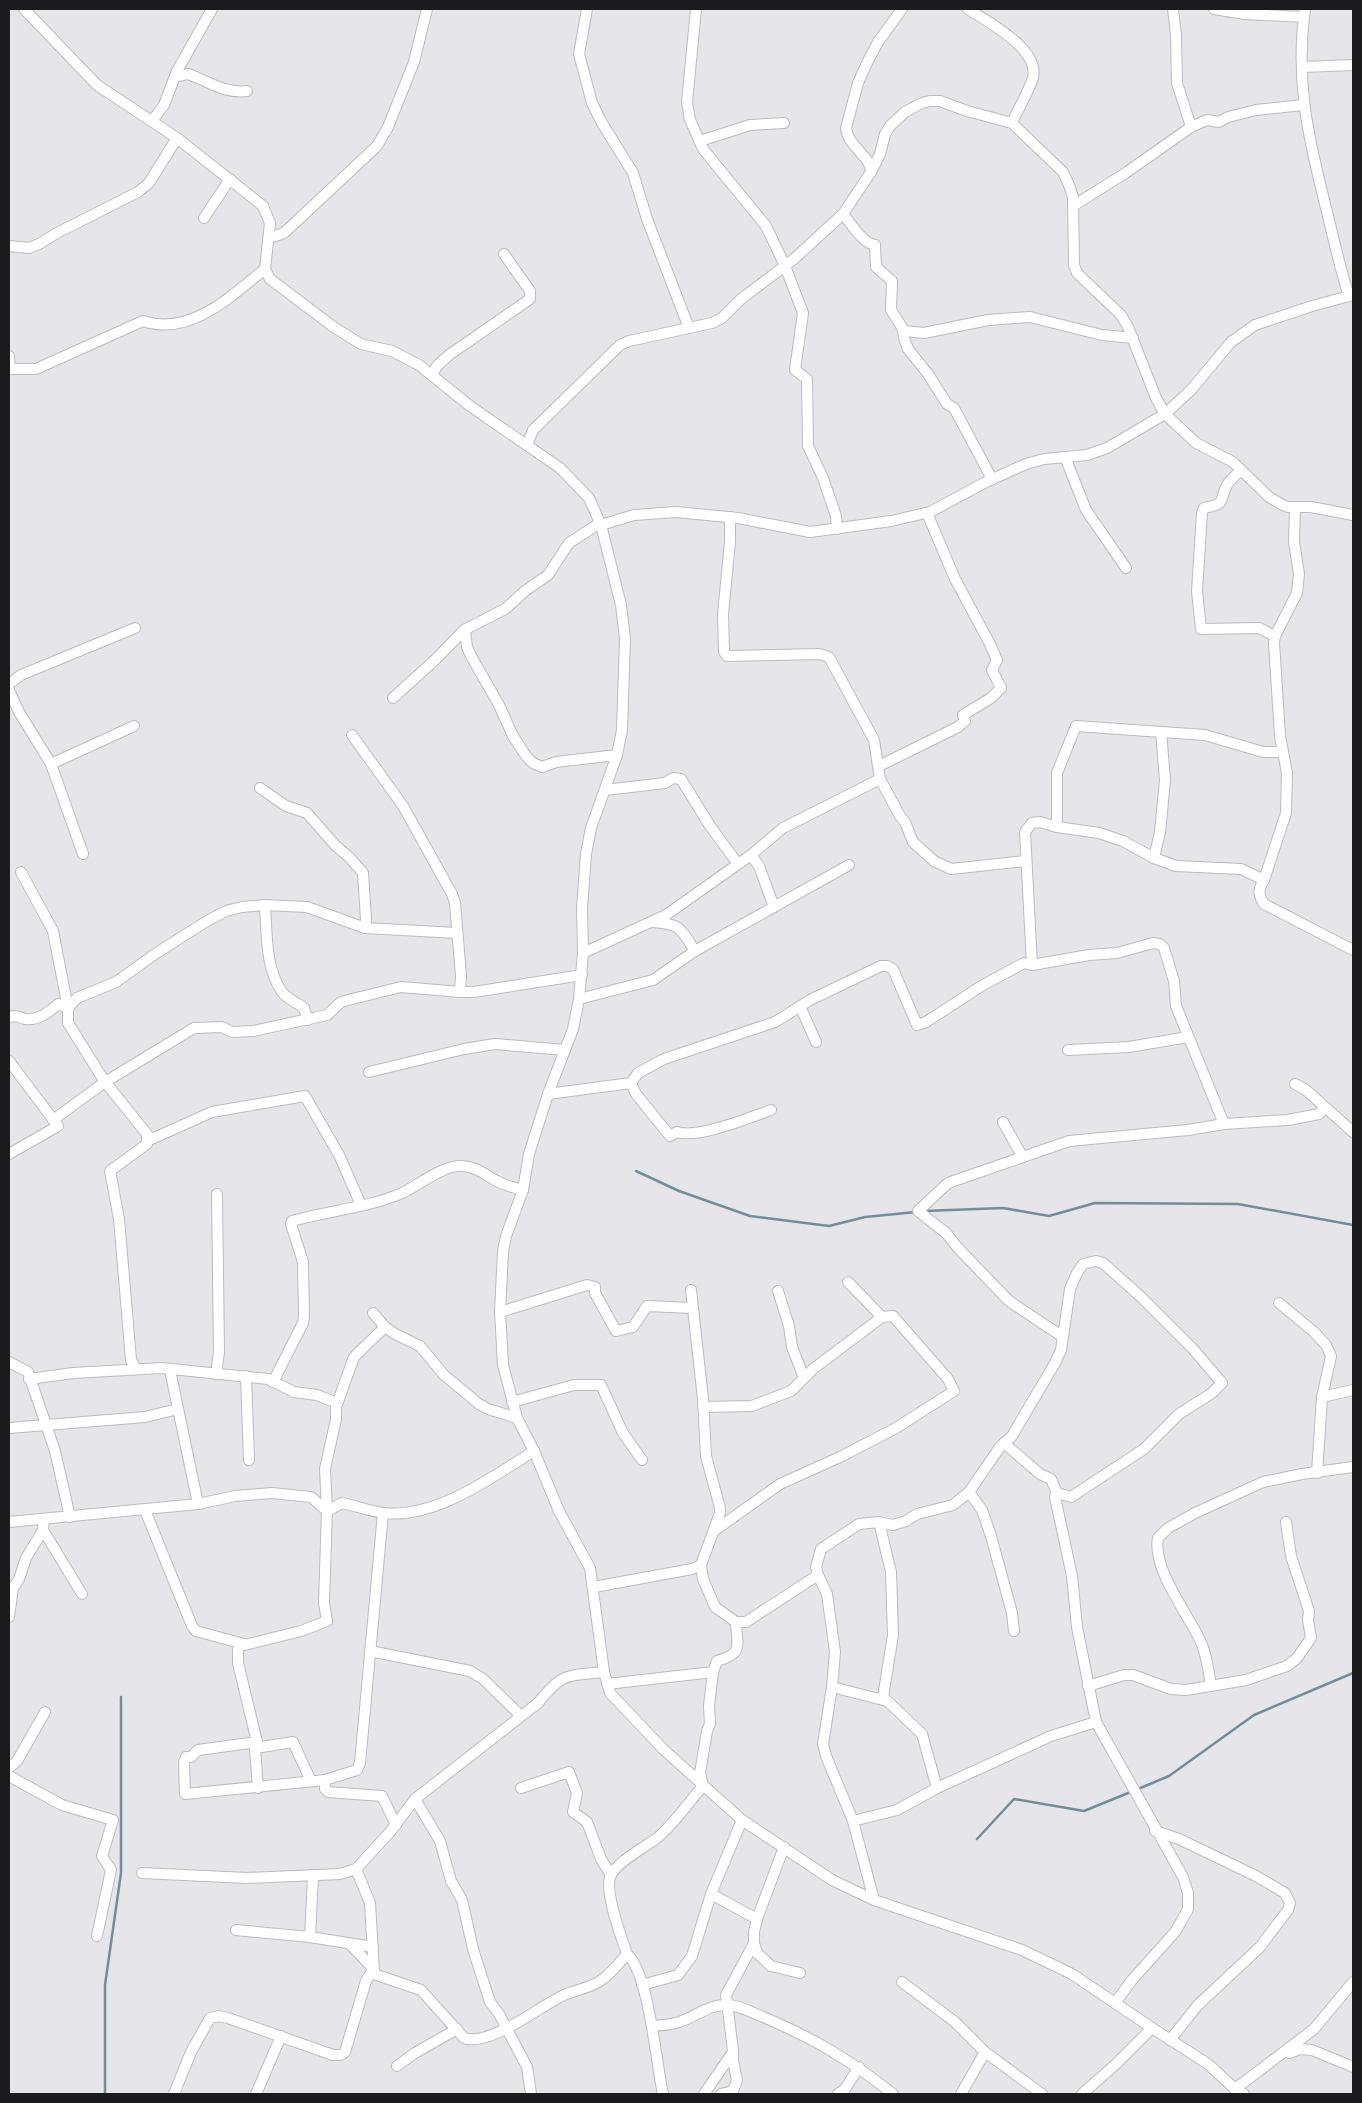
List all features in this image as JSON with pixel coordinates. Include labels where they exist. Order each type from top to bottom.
[{"type":"street","points":[[24,9],[97,85],[177,138],[263,206],[270,223],[265,269],[270,279],[335,328],[361,344],[392,351],[419,365],[470,406],[560,468],[589,498],[600,524],[621,605],[625,639],[622,730],[617,755],[591,828],[586,854],[582,908],[583,954],[580,999],[573,1029],[548,1094],[529,1154],[523,1190],[506,1236],[503,1251],[500,1312],[503,1365],[517,1418],[534,1451],[559,1511],[590,1568],[604,1672],[614,1699],[663,1749],[742,1820],[832,1880],[874,1900],[1022,1950],[1072,1974],[1208,2064],[1240,2092],[1272,2061],[1314,2029],[1353,1982]]},
{"type":"street","points":[[152,121],[164,105],[175,77],[212,9]]},
{"type":"street","points":[[269,238],[284,233],[377,146],[388,127],[414,62],[427,9]]},
{"type":"street","points":[[587,9],[579,54],[592,102],[602,123],[633,173],[646,219],[689,328]]},
{"type":"street","points":[[696,9],[687,102],[690,120],[704,149],[766,226],[785,266],[803,313],[794,365],[796,372],[807,379],[808,446],[823,478],[836,516],[837,529]]},
{"type":"street","points":[[871,172],[868,163],[849,141],[846,128],[858,83],[867,63],[878,42],[902,9]]},
{"type":"street","points":[[968,9],[1011,39],[1030,57],[1033,64],[1033,77],[1012,123]]},
{"type":"street","points":[[1173,9],[1176,35],[1177,83],[1191,127]]},
{"type":"street","points":[[392,698],[465,630],[505,609],[525,591],[548,575],[569,543],[600,524],[653,512],[676,512],[730,517],[810,532],[927,513],[940,508],[992,479],[1026,464],[1044,459],[1099,452],[1165,414],[1191,390],[1215,358],[1240,335],[1264,321],[1351,296],[1338,264],[1303,105],[1304,13],[1244,14],[1214,9]]},
{"type":"street","points":[[1302,68],[1353,65]]},
{"type":"street","points":[[175,77],[188,74],[221,88],[234,91],[247,90]]},
{"type":"street","points":[[527,445],[533,430],[620,345],[629,341],[689,328],[722,318],[741,299],[785,266],[843,214],[871,172],[880,154],[885,134],[890,126],[905,112],[922,103],[940,101],[967,111],[1012,123],[1063,172],[1073,197],[1074,265],[1077,273],[1121,315],[1133,338],[1156,398],[1165,414],[1196,444],[1233,462],[1269,497],[1281,504],[1295,508],[1310,507],[1353,515]]},
{"type":"street","points":[[1073,206],[1127,172],[1191,127],[1207,120],[1218,122],[1228,117],[1256,110],[1303,105]]},
{"type":"street","points":[[700,141],[750,125],[784,123]]},
{"type":"street","points":[[9,246],[29,248],[39,244],[138,192],[149,183],[177,138]]},
{"type":"street","points":[[204,218],[230,179]]},
{"type":"street","points":[[843,214],[863,238],[870,245],[875,246],[876,267],[892,281],[891,310],[904,331],[904,338],[909,351],[928,374],[947,404],[954,408],[992,479]]},
{"type":"street","points":[[432,375],[442,361],[530,299],[530,291],[504,254]]},
{"type":"street","points":[[9,356],[10,369],[36,369],[51,361],[65,358],[143,321],[156,326],[195,319],[217,307],[265,269]]},
{"type":"street","points":[[904,331],[924,333],[988,320],[1030,317],[1102,335],[1133,338]]},
{"type":"street","points":[[1065,457],[1086,510],[1126,568]]},
{"type":"street","points":[[1241,470],[1227,486],[1221,502],[1218,505],[1204,508],[1202,513],[1198,591],[1201,629],[1259,628],[1276,636]]},
{"type":"street","points":[[1295,508],[1294,542],[1299,574],[1296,593],[1276,636],[1282,752],[1287,773],[1286,813],[1264,880],[1259,887],[1259,893],[1264,904],[1353,950]]},
{"type":"street","points":[[879,766],[958,728],[965,721],[964,714],[991,698],[1001,688],[992,670],[997,660],[955,579],[927,513]]},
{"type":"street","points":[[730,517],[730,542],[722,614],[724,652],[727,656],[819,654],[829,657],[874,740],[880,779],[905,822],[913,842],[939,864],[951,869],[1025,861]]},
{"type":"street","points":[[9,684],[21,676],[135,628]]},
{"type":"street","points":[[465,630],[470,656],[499,705],[513,736],[533,763],[542,767],[556,762],[617,755]]},
{"type":"street","points":[[9,690],[19,712],[51,764],[83,854]]},
{"type":"street","points":[[51,764],[134,726]]},
{"type":"street","points":[[1057,827],[1057,773],[1076,726],[1205,735],[1263,752],[1282,752]]},
{"type":"street","points":[[1154,858],[1160,832],[1165,780],[1161,732]]},
{"type":"street","points":[[352,734],[404,806],[452,894],[455,903],[461,976],[460,992]]},
{"type":"street","points":[[605,790],[666,783],[673,778],[681,779],[710,826],[738,864]]},
{"type":"street","points":[[583,954],[653,922],[738,864],[783,828],[880,779]]},
{"type":"street","points":[[260,788],[286,806],[306,813],[363,873],[365,928]]},
{"type":"street","points":[[1032,965],[1024,832],[1032,823],[1040,822],[1057,827],[1099,833],[1123,841],[1154,858],[1176,866],[1241,869],[1264,880]]},
{"type":"street","points":[[751,854],[759,866],[774,907]]},
{"type":"street","points":[[580,999],[653,980],[695,951],[849,865]]},
{"type":"street","points":[[20,872],[53,931],[68,1008],[68,1023],[105,1082],[144,1130],[147,1141]]},
{"type":"street","points":[[68,1008],[77,998],[116,982],[155,954],[207,921],[242,907],[265,905],[306,907],[365,928],[457,933]]},
{"type":"street","points":[[265,905],[269,958],[278,984],[284,994],[304,1008],[308,1020]]},
{"type":"street","points":[[653,922],[668,923],[679,927],[695,951]]},
{"type":"street","points":[[548,1094],[631,1083],[638,1074],[670,1057],[768,1024],[881,966],[893,969],[918,1025],[926,1022],[983,985],[1024,963],[1032,965],[1089,955],[1117,953],[1153,943],[1160,944],[1164,948],[1174,981],[1176,1006],[1224,1124]]},
{"type":"street","points":[[53,1120],[105,1082],[194,1028],[222,1027],[232,1032],[253,1031],[327,1015],[341,1002],[401,988],[474,992],[582,975]]},
{"type":"street","points":[[9,1017],[16,1015],[26,1019],[36,1018],[52,1011],[58,1004],[68,1008]]},
{"type":"street","points":[[800,1006],[816,1042]]},
{"type":"street","points":[[1068,1050],[1129,1047],[1188,1037]]},
{"type":"street","points":[[369,1072],[464,1049],[495,1044],[565,1050]]},
{"type":"street","points":[[9,1061],[58,1126],[9,1154]]},
{"type":"street","points":[[631,1083],[636,1094],[670,1136],[677,1132],[686,1135],[720,1127],[770,1110]]},
{"type":"street","points":[[1295,1084],[1306,1090],[1353,1132]]},
{"type":"street","points":[[136,1369],[131,1360],[119,1219],[110,1171],[147,1144],[147,1141],[212,1112],[305,1096],[339,1155],[361,1205]]},
{"type":"street","points":[[1063,1337],[1009,1301],[946,1233],[918,1211],[948,1183],[1073,1139],[1188,1130],[1224,1124],[1288,1120],[1319,1114],[1324,1108]]},
{"type":"street","points":[[1003,1122],[1022,1156]]},
{"type":"street","points":[[273,1382],[303,1323],[304,1316],[303,1262],[291,1224],[292,1221],[361,1205],[401,1193],[451,1166],[483,1171],[498,1182],[523,1190]]},
{"type":"street","points":[[216,1374],[219,1352],[217,1194]]},
{"type":"street","points":[[874,1900],[854,1821],[826,1756],[823,1744],[832,1687],[835,1652],[827,1594],[816,1567],[820,1548],[859,1524],[879,1522],[892,1525],[906,1521],[918,1514],[953,1505],[969,1492],[1004,1443],[1012,1436],[1055,1364],[1061,1350],[1067,1305],[1076,1274],[1083,1264],[1096,1261],[1103,1263],[1141,1297],[1193,1349],[1222,1383],[1212,1393],[1179,1414],[1136,1454],[1071,1497],[1057,1493]]},
{"type":"street","points":[[848,1282],[882,1317]]},
{"type":"street","points":[[500,1312],[587,1286],[595,1287],[595,1293],[616,1330],[633,1327],[647,1306],[693,1308]]},
{"type":"street","points":[[691,1290],[706,1456],[720,1508],[714,1531],[701,1565],[703,1578],[715,1606],[736,1622],[746,1622],[818,1575]]},
{"type":"street","points":[[778,1291],[789,1326],[792,1347],[804,1378]]},
{"type":"street","points":[[1278,1302],[1304,1322],[1326,1345],[1331,1356],[1322,1397],[1317,1473]]},
{"type":"street","points":[[373,1313],[385,1327],[420,1346],[444,1375],[479,1404],[488,1409],[517,1418]]},
{"type":"street","points":[[703,1408],[752,1406],[791,1392],[804,1378],[882,1317],[893,1316],[948,1378],[954,1391],[896,1428],[840,1457],[780,1484],[714,1531]]},
{"type":"street","points":[[145,1510],[192,1626],[196,1631],[244,1644],[301,1631],[327,1621],[324,1603],[325,1470],[336,1419],[337,1403],[354,1358],[385,1327]]},
{"type":"street","points":[[9,1362],[28,1372],[55,1450],[70,1517]]},
{"type":"street","points":[[29,1379],[73,1373],[136,1369],[170,1370],[268,1379],[294,1392],[317,1395],[337,1403]]},
{"type":"street","points":[[170,1370],[198,1504]]},
{"type":"street","points":[[246,1376],[249,1460]]},
{"type":"street","points":[[512,1402],[574,1385],[601,1385],[623,1433],[642,1460]]},
{"type":"street","points":[[1322,1397],[1353,1390]]},
{"type":"street","points":[[9,1428],[145,1417],[178,1408]]},
{"type":"street","points":[[1004,1443],[1040,1474],[1051,1479],[1057,1493],[1055,1503],[1072,1576],[1077,1627],[1096,1722],[1135,1790],[1155,1831],[1183,1877],[1188,1893],[1188,1909],[1175,1932],[1114,2003]]},
{"type":"street","points":[[326,1511],[342,1503],[383,1512],[404,1513],[426,1508],[458,1496],[534,1451]]},
{"type":"street","points":[[1211,1685],[1205,1651],[1167,1581],[1158,1551],[1158,1538],[1168,1528],[1195,1513],[1264,1482],[1302,1474],[1353,1467]]},
{"type":"street","points":[[969,1492],[982,1510],[992,1536],[1012,1613],[1014,1631]]},
{"type":"street","points":[[9,1522],[43,1524],[70,1517],[198,1504],[234,1496],[272,1493],[312,1498],[326,1511]]},
{"type":"street","points":[[311,1781],[293,1742],[198,1750],[191,1757],[186,1757],[184,1762],[185,1794],[326,1780],[357,1770],[360,1763],[383,1512]]},
{"type":"street","points":[[879,1522],[891,1572],[893,1635],[883,1696],[922,1734],[937,1788]]},
{"type":"street","points":[[1088,1686],[1124,1675],[1133,1675],[1177,1690],[1186,1690],[1246,1680],[1287,1666],[1297,1658],[1311,1638],[1308,1620],[1309,1611],[1291,1556],[1286,1522]]},
{"type":"street","points":[[43,1524],[82,1594]]},
{"type":"street","points":[[9,1617],[13,1588],[19,1579],[26,1558],[43,1524]]},
{"type":"street","points":[[594,1587],[692,1570],[701,1565]]},
{"type":"street","points":[[703,1786],[700,1773],[707,1731],[710,1724],[709,1706],[713,1672],[716,1661],[729,1658],[737,1650],[736,1622]]},
{"type":"street","points":[[244,1644],[238,1650],[238,1662],[256,1745],[258,1788]]},
{"type":"street","points":[[370,1651],[470,1671],[482,1679],[521,1716]]},
{"type":"street","points":[[142,1873],[247,1878],[340,1874],[356,1869],[396,1825],[415,1798],[538,1703],[554,1684],[565,1676],[604,1672]]},
{"type":"street","points":[[607,1684],[713,1672]]},
{"type":"street","points":[[832,1687],[887,1701]]},
{"type":"street","points":[[9,1768],[17,1761],[45,1712]]},
{"type":"street","points":[[854,1821],[897,1810],[937,1788],[1051,1736],[1096,1722]]},
{"type":"street","points":[[521,1788],[568,1772],[577,1793],[573,1812],[587,1822],[601,1859],[611,1875]]},
{"type":"street","points":[[9,1776],[62,1805],[113,1820],[102,1856],[110,1870],[97,1936]]},
{"type":"street","points":[[326,1780],[328,1792],[382,1796],[396,1825]]},
{"type":"street","points":[[663,2094],[652,2026],[640,1974],[633,1960],[627,1954],[615,1917],[609,1885],[611,1875],[618,1867],[659,1836],[703,1786]]},
{"type":"street","points":[[415,1798],[440,1841],[451,1881],[462,1900],[473,1949],[490,2002],[527,2067],[531,2094]]},
{"type":"street","points":[[642,1985],[678,1975],[692,1956],[711,1894],[742,1820]]},
{"type":"street","points":[[1155,1831],[1179,1839],[1256,1876],[1285,1893],[1290,1903],[1288,1910],[1260,1946],[1198,2005],[1170,2040]]},
{"type":"street","points":[[784,1848],[757,1919],[754,1943],[757,1953],[771,1966],[800,1973]]},
{"type":"street","points":[[356,1869],[370,1904],[374,1972]]},
{"type":"street","points":[[310,1937],[313,1876]]},
{"type":"street","points":[[711,1894],[757,1919]]},
{"type":"street","points":[[236,1930],[310,1937],[373,1947]]},
{"type":"street","points":[[721,2094],[733,2091],[738,2080],[733,2061],[726,1995],[754,1943]]},
{"type":"street","points":[[350,1944],[370,1965],[374,1972],[421,1990],[467,2040],[507,2029],[564,1995],[600,1982],[627,1954]]},
{"type":"street","points":[[174,2094],[191,2052],[210,2018],[219,2016],[228,2018],[334,2055],[341,2055],[345,2052],[366,1981],[374,1972]]},
{"type":"street","points":[[902,1982],[955,2022],[985,2052],[1042,2094]]},
{"type":"street","points":[[652,2026],[680,2022],[716,2006],[726,2004],[805,2035],[859,2067],[893,2094]]},
{"type":"street","points":[[1082,2094],[1152,2028]]},
{"type":"street","points":[[398,2066],[415,2053],[456,2030]]},
{"type":"street","points":[[256,2094],[282,2036]]},
{"type":"street","points":[[1272,2061],[1300,2049],[1306,2049],[1353,2067]]},
{"type":"street","points":[[704,2094],[733,2052]]},
{"type":"street","points":[[961,2094],[985,2052]]},
{"type":"street","points":[[838,2094],[845,2089],[859,2067]]},
{"type":"waterway","points":[[636,1171],[679,1191],[750,1216],[829,1226],[865,1217],[916,1212]]},
{"type":"waterway","points":[[924,1211],[1003,1208],[1049,1216],[1095,1203],[1238,1204],[1353,1225]]},
{"type":"waterway","points":[[1138,1789],[1169,1776],[1254,1715],[1353,1673]]},
{"type":"waterway","points":[[105,2094],[105,1985],[121,1873],[121,1697]]},
{"type":"waterway","points":[[977,1839],[1014,1799],[1084,1811],[1133,1791]]}]
